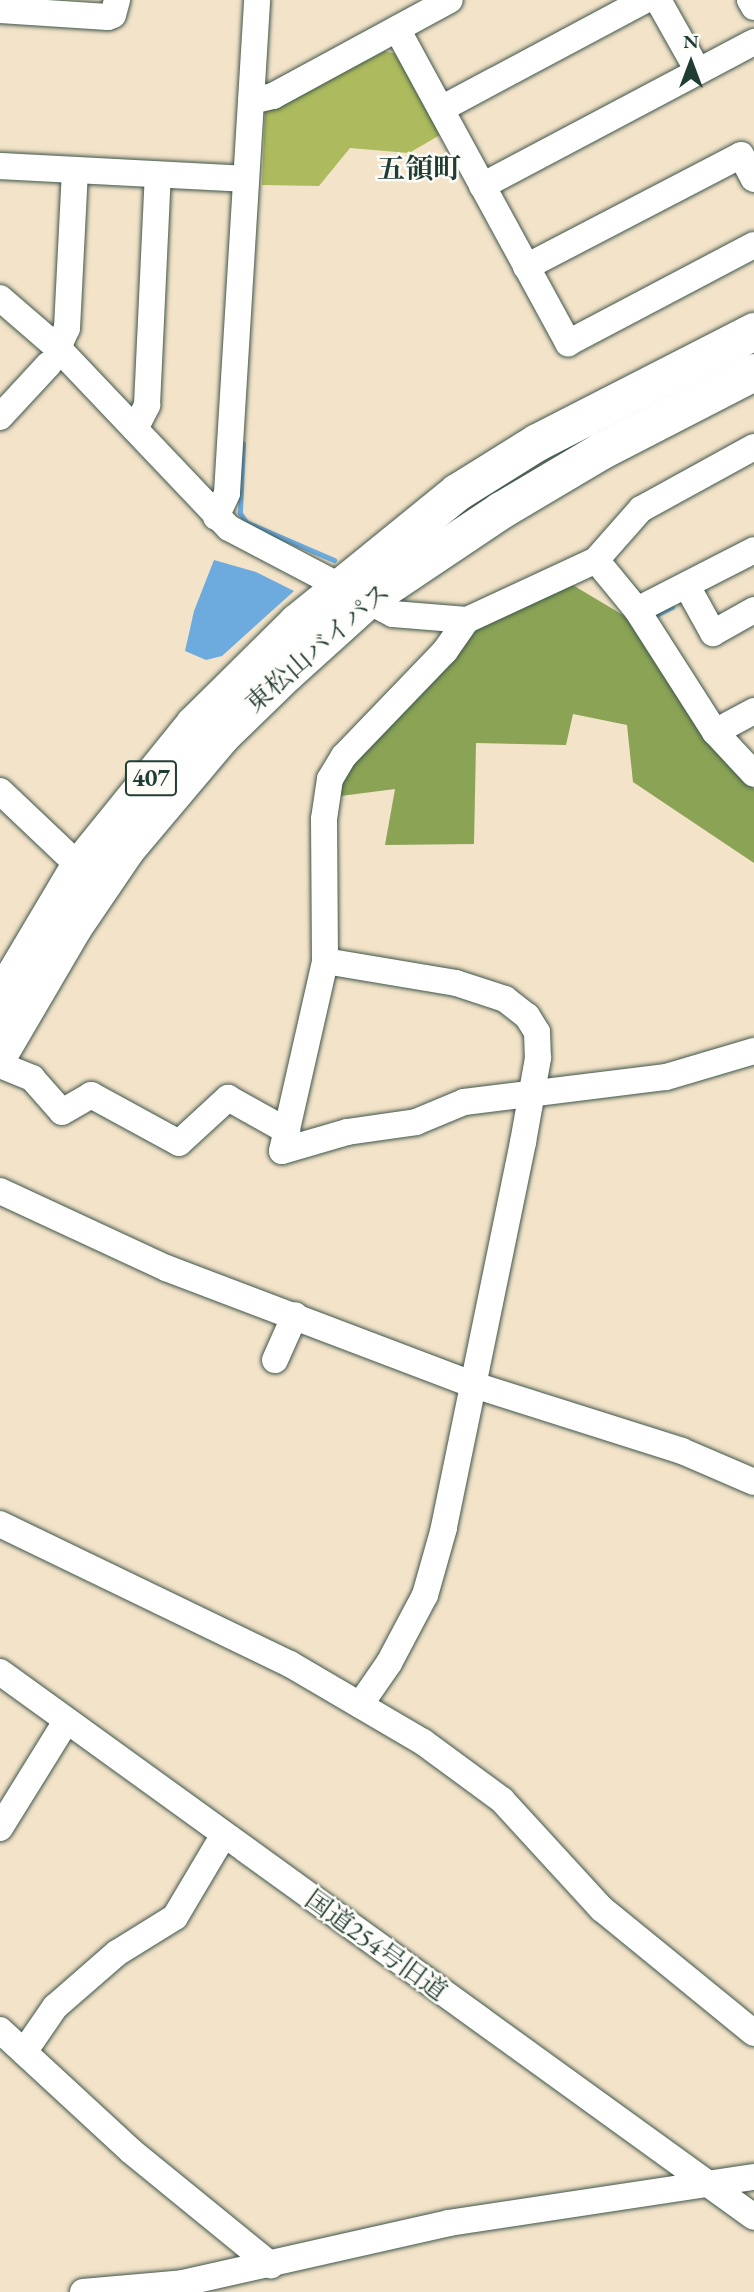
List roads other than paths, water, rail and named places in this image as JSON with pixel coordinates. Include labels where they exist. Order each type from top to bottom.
[{"type":"highway","name":"東松山バイパス","points":[[0,1052],[72,927],[157,810],[353,593],[457,492],[537,442],[754,331]]},
{"type":"highway","name":"東松山バイパス","points":[[0,999],[79,866],[194,724],[353,593],[601,450],[754,372]]},
{"type":"street","points":[[0,10],[108,17],[113,15],[117,0]]},
{"type":"street","points":[[216,517],[227,493],[257,0]]},
{"type":"street","points":[[251,101],[273,96],[450,0]]},
{"type":"street","points":[[441,109],[645,0]]},
{"type":"street","points":[[658,0],[698,71]]},
{"type":"street","points":[[750,0],[754,7]]},
{"type":"street","points":[[397,29],[568,343],[754,244]]},
{"type":"street","points":[[481,186],[754,42]]},
{"type":"street","points":[[526,267],[741,155],[754,179]]},
{"type":"street","points":[[0,166],[245,179]]},
{"type":"street","points":[[0,417],[53,356],[67,328],[75,170]]},
{"type":"street","points":[[136,427],[147,405],[158,175]]},
{"type":"street","points":[[0,298],[213,538],[293,571],[309,567]]},
{"type":"street","points":[[0,317],[53,356],[136,427],[216,517],[229,528],[309,567],[393,614],[467,620],[596,560],[641,509],[754,447]]},
{"type":"street","points":[[637,610],[754,550]]},
{"type":"street","points":[[596,560],[637,610],[715,732],[754,774]]},
{"type":"street","points":[[687,586],[713,633],[754,610]]},
{"type":"street","points":[[467,620],[446,651],[344,757],[330,779],[324,819],[325,961],[282,1151],[347,1132],[415,1122],[464,1102],[666,1077],[754,1051]]},
{"type":"street","points":[[715,732],[754,711]]},
{"type":"street","points":[[1,795],[79,866]]},
{"type":"street","points":[[325,961],[456,983],[505,999],[527,1016],[537,1032],[532,1093],[444,1528],[425,1595],[389,1663],[360,1705]]},
{"type":"street","points":[[0,1065],[32,1078],[62,1112],[91,1095],[179,1143],[228,1098],[287,1131]]},
{"type":"street","points":[[0,1191],[166,1268],[471,1384],[682,1451],[754,1482]]},
{"type":"street","points":[[275,1360],[295,1315]]},
{"type":"street","points":[[0,1524],[290,1664],[423,1742],[502,1800],[603,1909],[754,2033]]},
{"type":"street","name":"国道254号旧道","points":[[0,1672],[65,1723],[754,2217]]},
{"type":"street","points":[[0,1828],[65,1723]]},
{"type":"street","points":[[24,2052],[66,1998],[117,1953],[176,1917],[223,1836]]},
{"type":"street","points":[[0,2030],[131,2151],[271,2265]]},
{"type":"street","points":[[83,2292],[183,2283],[449,2223],[754,2177]]},
{"type":"water","points":[[214,560],[256,572],[294,591],[222,656],[206,660],[185,651],[194,611]]},
{"type":"waterway","points":[[243,443],[240,513],[246,522],[334,560]]},
{"type":"waterway","points":[[656,615],[672,607]]},
{"type":"district","name":"五領町","points":[[419,168]]}]
